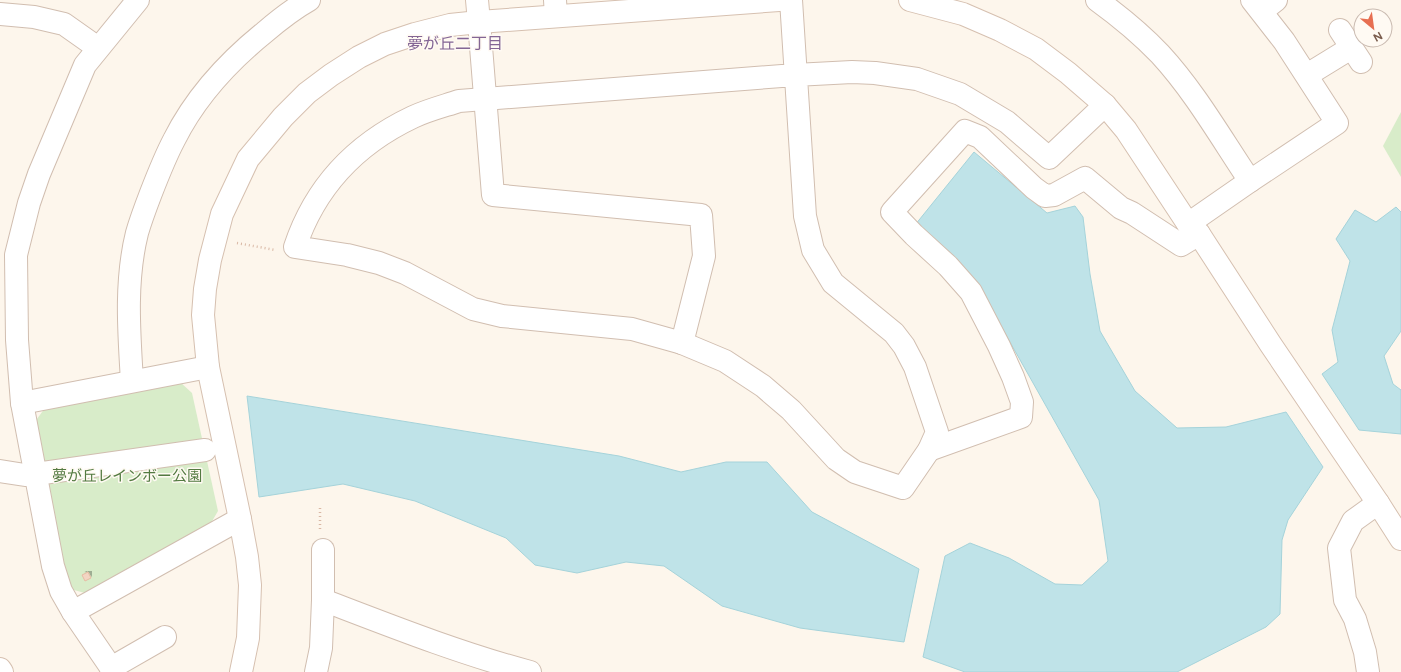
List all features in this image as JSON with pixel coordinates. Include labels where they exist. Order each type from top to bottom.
[{"type":"street","points":[[138,0],[85,65],[39,174],[8,254],[22,403],[53,566],[62,591],[73,612],[113,670],[165,637]]},
{"type":"street","points":[[132,381],[128,321],[131,276],[137,234],[166,155],[191,112],[210,86],[239,54],[284,16],[309,0]]},
{"type":"street","points":[[477,0],[493,195],[701,215],[704,256],[682,343]]},
{"type":"street","points":[[241,672],[248,638],[250,584],[240,519],[208,367],[203,315],[205,289],[222,214],[248,159],[283,117],[307,93],[331,75],[385,44],[415,34],[450,24],[479,22],[556,8],[779,0]]},
{"type":"street","points":[[791,0],[795,75],[805,216],[813,250],[833,283],[894,333],[904,346],[915,367],[937,432],[929,450],[903,488],[855,472],[836,459],[791,410],[764,386],[725,361],[682,343],[632,329],[502,316],[473,309],[405,273],[379,263],[347,255],[295,247],[302,226],[325,188],[342,167],[369,143],[391,128],[414,116],[459,101],[795,75],[852,72],[875,73],[917,79],[960,94],[1007,122],[1049,158],[1105,106]]},
{"type":"street","points":[[910,0],[963,14],[1000,30],[1036,49],[1068,73],[1105,106],[1130,136],[1401,539]]},
{"type":"street","points":[[1097,0],[1137,32],[1159,53],[1198,102],[1250,181]]},
{"type":"street","points":[[929,450],[1021,417],[1022,402],[1013,376],[971,292],[948,266],[914,235],[892,212],[965,131],[980,137],[1034,188],[1045,196],[1054,195],[1085,178],[1121,208],[1132,213],[1181,245],[1193,229],[1250,181],[1337,123],[1284,41],[1263,4]]},
{"type":"street","points":[[0,14],[34,17],[64,24],[98,48]]},
{"type":"street","points":[[1307,75],[1351,46]]},
{"type":"street","points":[[22,403],[208,367]]},
{"type":"street","points":[[0,471],[25,475],[36,474],[205,450]]},
{"type":"street","points":[[1368,672],[1365,652],[1355,619],[1345,600],[1339,548],[1353,521],[1378,503]]},
{"type":"street","points":[[73,612],[240,519]]},
{"type":"street","points":[[316,672],[321,648],[323,550]]},
{"type":"street","points":[[323,600],[440,644],[490,667],[530,672]]},
{"type":"path","points":[[216,239],[281,251],[295,247]]},
{"type":"green space","points":[[1401,112],[1401,177],[1383,146]]},
{"type":"green space","name":"夢が丘レインボー公園","points":[[180,382],[192,393],[218,511],[211,523],[85,593],[70,589],[60,559],[34,423],[45,408]]},
{"type":"water","points":[[974,152],[1047,213],[1075,206],[1083,217],[1090,274],[1100,331],[1135,391],[1177,428],[1226,427],[1286,412],[1323,467],[1288,520],[1282,540],[1280,614],[1266,627],[1177,672],[965,672],[923,657],[945,556],[970,543],[1009,558],[1055,584],[1082,585],[1108,561],[1099,500],[975,280],[915,225]]},
{"type":"water","points":[[1396,207],[1401,212],[1401,331],[1384,356],[1393,384],[1401,390],[1401,434],[1359,430],[1322,374],[1338,362],[1332,330],[1350,261],[1336,239],[1355,210],[1376,222]]},
{"type":"water","points":[[247,396],[619,456],[681,472],[726,462],[767,462],[812,512],[919,569],[904,642],[800,628],[722,606],[664,566],[626,562],[577,573],[535,565],[506,538],[415,501],[343,484],[259,497]]},
{"type":"building","points":[[88,572],[91,578],[85,581],[82,575]]},
{"type":"district","name":"夢が丘二丁目","points":[[455,43]]}]
